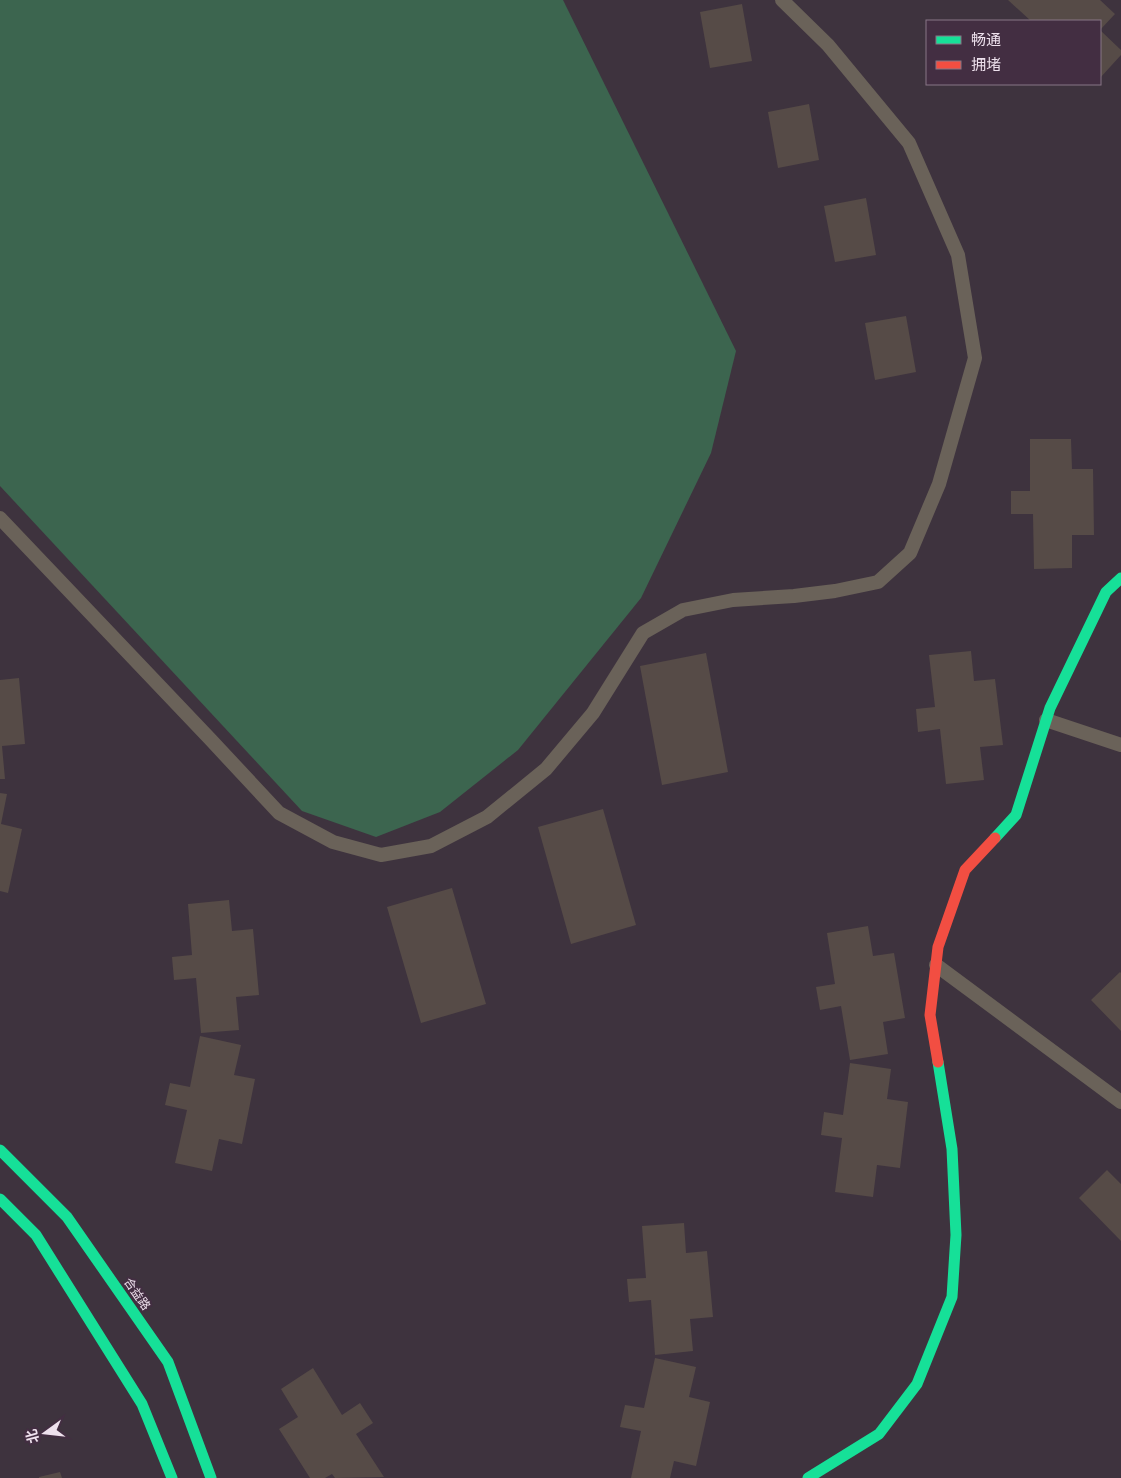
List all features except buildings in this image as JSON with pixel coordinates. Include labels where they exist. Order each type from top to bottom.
[{"type":"street","points":[[808,1478],[879,1434],[917,1384],[952,1298],[956,1235],[952,1149],[930,1015],[938,947],[965,870],[1016,815],[1050,708],[1106,592],[1121,578]]},
{"type":"street","name":"合益路","points":[[0,1150],[67,1217],[168,1362],[211,1478]]},
{"type":"street","points":[[0,1199],[36,1235],[142,1404],[172,1478]]},
{"type":"lane","points":[[0,518],[278,813],[333,842],[382,854],[431,846],[487,817],[539,775],[593,713],[643,632],[683,610],[734,600],[835,591],[878,582],[910,553],[940,484],[975,358],[958,255],[909,143],[828,45],[782,0]]},
{"type":"lane","points":[[1046,720],[1121,745]]},
{"type":"lane","points":[[936,965],[1121,1102]]},
{"type":"green space","points":[[0,0],[563,0],[736,351],[711,453],[641,598],[518,750],[440,812],[376,837],[302,811],[0,486]]},
{"type":"traffic: fast","points":[[995,838],[1016,815],[1050,708],[1106,592],[1121,578]]},
{"type":"traffic: fast","points":[[808,1478],[879,1434],[917,1384],[952,1297],[956,1235],[952,1149],[938,1062]]},
{"type":"traffic: fast","points":[[0,1150],[67,1217],[168,1362],[211,1478]]},
{"type":"traffic: fast","points":[[0,1199],[36,1235],[142,1404],[172,1478]]},
{"type":"traffic: jam","points":[[938,1062],[930,1015],[938,947],[965,870],[995,838]]}]
